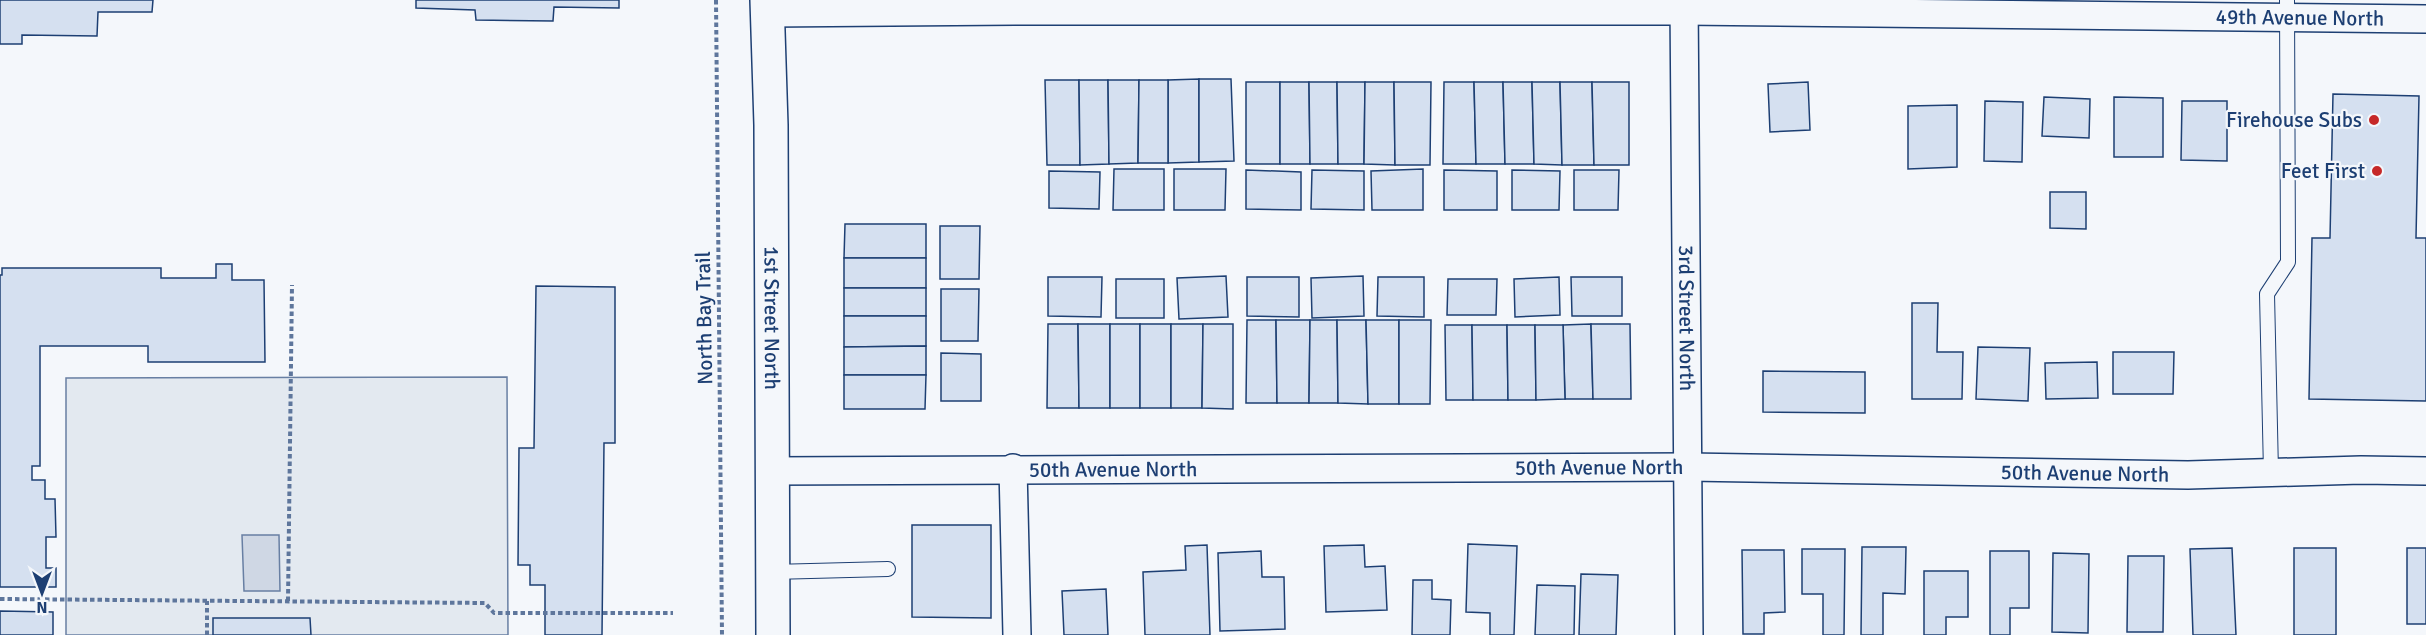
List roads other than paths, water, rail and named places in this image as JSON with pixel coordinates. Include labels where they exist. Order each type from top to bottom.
[{"type":"street","name":"49th Avenue North","points":[[767,7],[1684,6],[2287,9],[2426,19]]},
{"type":"street","name":"3rd Street North","points":[[1684,6],[1689,635]]},
{"type":"street","name":"1st Street North","points":[[767,7],[771,125],[773,635]]},
{"type":"street","name":"50th Avenue North","points":[[771,471],[1013,468],[1689,467],[2188,475],[2426,471]]},
{"type":"street","points":[[1013,468],[1017,635]]},
{"type":"lane","points":[[2271,472],[2266,294],[2288,262],[2287,9]]},
{"type":"lane","points":[[772,572],[888,569]]},
{"type":"place","name":"Firehouse Subs","points":[[2374,120]]},
{"type":"place","name":"Feet First","points":[[2377,171]]}]
